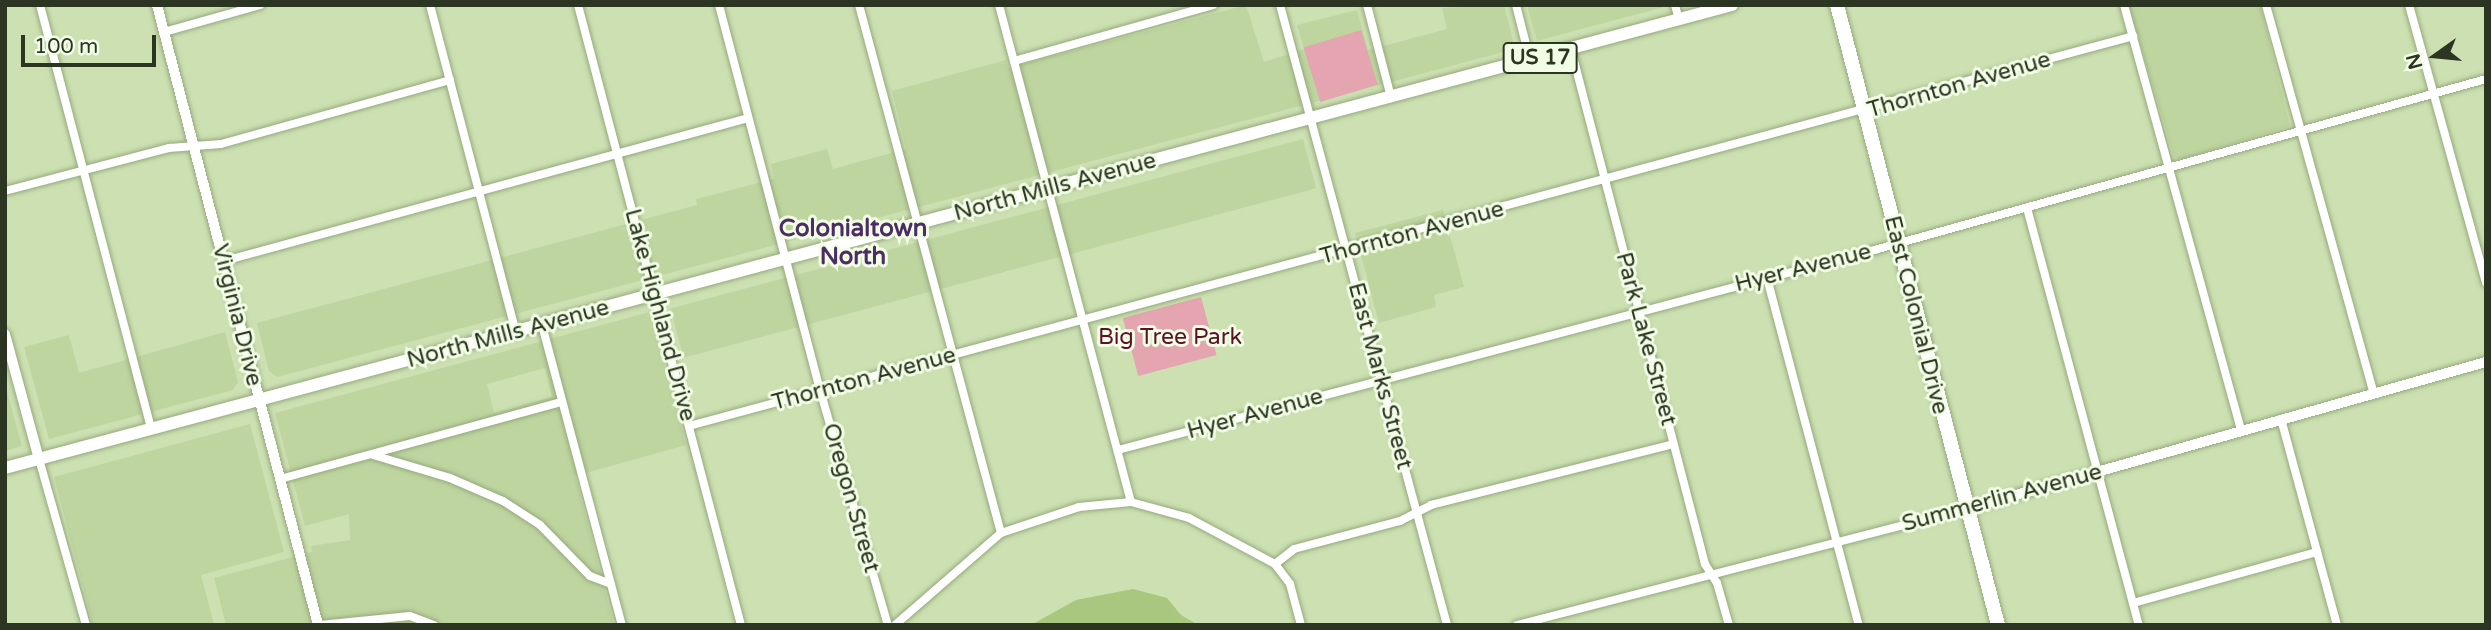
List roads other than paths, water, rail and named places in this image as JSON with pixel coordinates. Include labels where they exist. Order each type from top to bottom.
[{"type":"highway","name":"East Colonial Drive","points":[[1837,5],[1998,625]]},
{"type":"main road","name":"North Mills Avenue","points":[[151,429],[1732,5]]},
{"type":"main road","name":"US 17","points":[[5,468],[151,429]]},
{"type":"street","points":[[40,5],[151,429]]},
{"type":"street","name":"Virginia Drive","points":[[157,5],[258,400],[319,625]]},
{"type":"street","points":[[164,32],[260,5]]},
{"type":"street","points":[[430,5],[516,332]]},
{"type":"street","name":"Lake Highland Drive","points":[[578,5],[741,625]]},
{"type":"street","name":"Oregon Street","points":[[719,5],[820,390],[888,625]]},
{"type":"street","points":[[859,5],[1001,533]]},
{"type":"street","points":[[999,5],[1131,502]]},
{"type":"street","points":[[1014,61],[1213,5]]},
{"type":"street","name":"East Marks Street","points":[[1280,5],[1447,625]]},
{"type":"street","points":[[1367,5],[1391,97]]},
{"type":"street","points":[[1516,5],[1530,60]]},
{"type":"street","points":[[1675,5],[1679,20]]},
{"type":"street","points":[[2124,5],[2241,430]]},
{"type":"street","points":[[2266,5],[2374,394]]},
{"type":"street","points":[[2409,5],[2486,282]]},
{"type":"street","name":"Thornton Avenue","points":[[689,426],[1864,111],[2133,36]]},
{"type":"street","name":"Park Lake Street","points":[[1571,49],[1673,444],[1729,625]]},
{"type":"street","name":"Hyer Avenue","points":[[1118,450],[1898,244],[2486,79]]},
{"type":"street","points":[[5,191],[169,148],[221,144],[450,80]]},
{"type":"street","points":[[224,261],[748,118]]},
{"type":"street","points":[[2027,208],[2139,625]]},
{"type":"street","points":[[1767,278],[1859,625]]},
{"type":"street","points":[[542,324],[622,625]]},
{"type":"street","points":[[5,334],[86,625]]},
{"type":"street","name":"Summerlin Avenue","points":[[1517,625],[1966,509],[2486,362]]},
{"type":"street","points":[[280,479],[562,402]]},
{"type":"street","points":[[2281,419],[2337,625]]},
{"type":"street","points":[[1275,564],[1294,549],[1400,521],[1416,512],[1673,444]]},
{"type":"street","points":[[372,454],[450,478],[503,501],[540,525],[590,576],[611,584]]},
{"type":"street","points":[[895,625],[1001,533],[1079,507],[1131,502],[1189,518],[1275,564],[1290,584],[1301,625]]},
{"type":"street","points":[[2133,603],[2316,552]]},
{"type":"street","points":[[319,625],[410,616],[434,625]]},
{"type":"district","name":"Colonialtown North","points":[[853,243]]},
{"type":"park label","name":"Big Tree Park","points":[[1170,337]]}]
